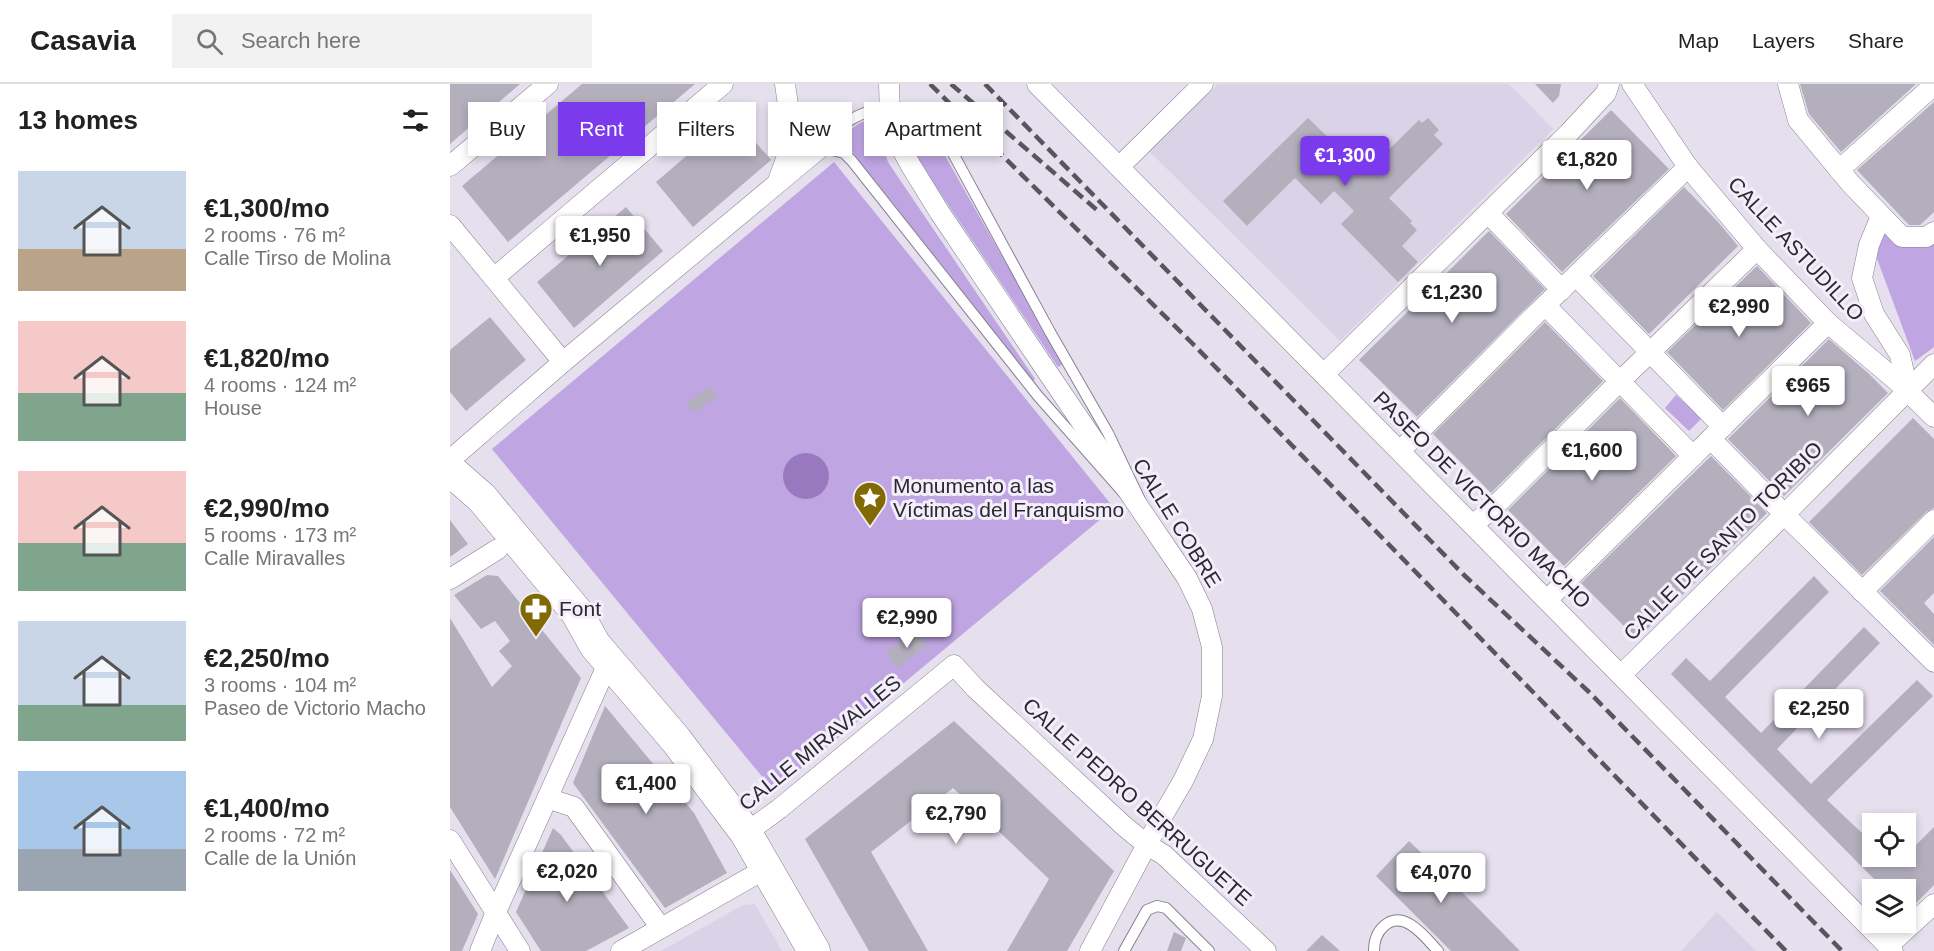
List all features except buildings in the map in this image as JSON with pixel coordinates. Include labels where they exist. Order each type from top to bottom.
[{"type":"main road","points":[[450,470],[482,498],[576,611],[602,653],[676,740],[746,833],[814,951]]},
{"type":"main road","points":[[450,477],[466,510],[498,549],[564,625],[602,653]]},
{"type":"street","points":[[450,166],[548,84]]},
{"type":"street","points":[[494,278],[723,84]]},
{"type":"street","points":[[777,183],[790,148],[789,112],[785,84]]},
{"type":"street","name":"CALLE COBRE","points":[[890,84],[890,116],[898,142],[911,166],[940,213],[1187,578],[1202,609],[1212,647],[1212,696],[1203,739],[1183,782],[1146,844],[1090,951]]},
{"type":"street","points":[[1119,167],[1203,84]]},
{"type":"street","points":[[1788,84],[1798,120],[1881,216],[1902,237],[1926,237],[1934,232]]},
{"type":"street","name":"PASEO DE VICTORIO MACHO","points":[[1044,86],[1119,167],[1891,948]]},
{"type":"street","points":[[1839,170],[1934,86]]},
{"type":"street","points":[[1324,374],[1488,213],[1608,89],[1626,92],[1636,90]]},
{"type":"street","name":"CALLE ASTUDILLO","points":[[1636,90],[1688,167],[1757,249],[1828,323],[1908,391],[1934,417]]},
{"type":"street","points":[[450,460],[563,362],[810,156]]},
{"type":"street","points":[[1400,451],[1688,167]]},
{"type":"street","points":[[1488,213],[1562,290]]},
{"type":"street","points":[[1881,216],[1869,245],[1862,278],[1874,314],[1900,355],[1908,391]]},
{"type":"street","points":[[450,225],[563,362]]},
{"type":"street","points":[[1473,525],[1757,249]]},
{"type":"street","points":[[1576,276],[1649,353],[1785,514],[1934,662]]},
{"type":"street","points":[[1546,306],[1693,456]]},
{"type":"street","points":[[1547,600],[1828,323]]},
{"type":"street","name":"CALLE DE SANTO TORIBIO","points":[[1621,675],[1934,364]]},
{"type":"street","points":[[1862,592],[1934,520]]},
{"type":"street","points":[[450,579],[498,549]]},
{"type":"street","points":[[480,951],[547,798],[602,653]]},
{"type":"street","name":"CALLE MIRAVALLES","points":[[746,833],[779,809],[954,664],[975,688]]},
{"type":"street","name":"CALLE PEDRO BERRUGUETE","points":[[975,688],[1124,826],[1164,855],[1266,951]]},
{"type":"street","points":[[547,798],[574,807],[660,928]]},
{"type":"street","points":[[451,842],[520,951]]},
{"type":"street","points":[[621,951],[767,868]]},
{"type":"street","points":[[1891,948],[1934,904]]},
{"type":"lane","points":[[852,118],[866,111],[890,106],[911,109],[928,117],[943,135],[1050,332],[1108,433],[1152,525]]},
{"type":"lane","points":[[847,156],[1038,396],[1152,525]]},
{"type":"lane","points":[[1124,951],[1147,910],[1157,906],[1166,908],[1209,951]]},
{"type":"lane","points":[[1374,951],[1374,942],[1380,930],[1388,922],[1400,920],[1412,925],[1438,951]]},
{"type":"shaded area","points":[[1218,84],[1509,84],[1553,129],[1340,341],[1149,151]]},
{"type":"shaded area","points":[[864,121],[864,156],[886,156],[1035,379],[1033,381],[852,152],[852,128]]},
{"type":"shaded area","points":[[916,156],[945,156],[1063,364],[1058,367]]},
{"type":"shaded area","points":[[834,162],[1114,508],[774,791],[492,449]]},
{"type":"shaded area","points":[[1934,228],[1934,347],[1915,361],[1869,237]]},
{"type":"shaded area","points":[[1676,395],[1702,418],[1689,431],[1665,408]]},
{"type":"shaded area","points":[[806,453],[822,460],[829,476],[822,492],[806,499],[790,492],[783,476],[790,460]]},
{"type":"shaded area","points":[[755,904],[782,951],[661,951],[743,905]]},
{"type":"shaded area","points":[[1717,912],[1756,951],[1681,951]]},
{"type":"railway","points":[[930,84],[1192,343],[1786,951]]},
{"type":"railway","points":[[951,84],[1097,210]]},
{"type":"railway","points":[[985,84],[1464,575],[1589,692],[1842,951]]},
{"type":"place","name":"Monumento a las Víctimas del Franquismo","points":[[870,527]]},
{"type":"place","name":"Font","points":[[536,638]]}]
